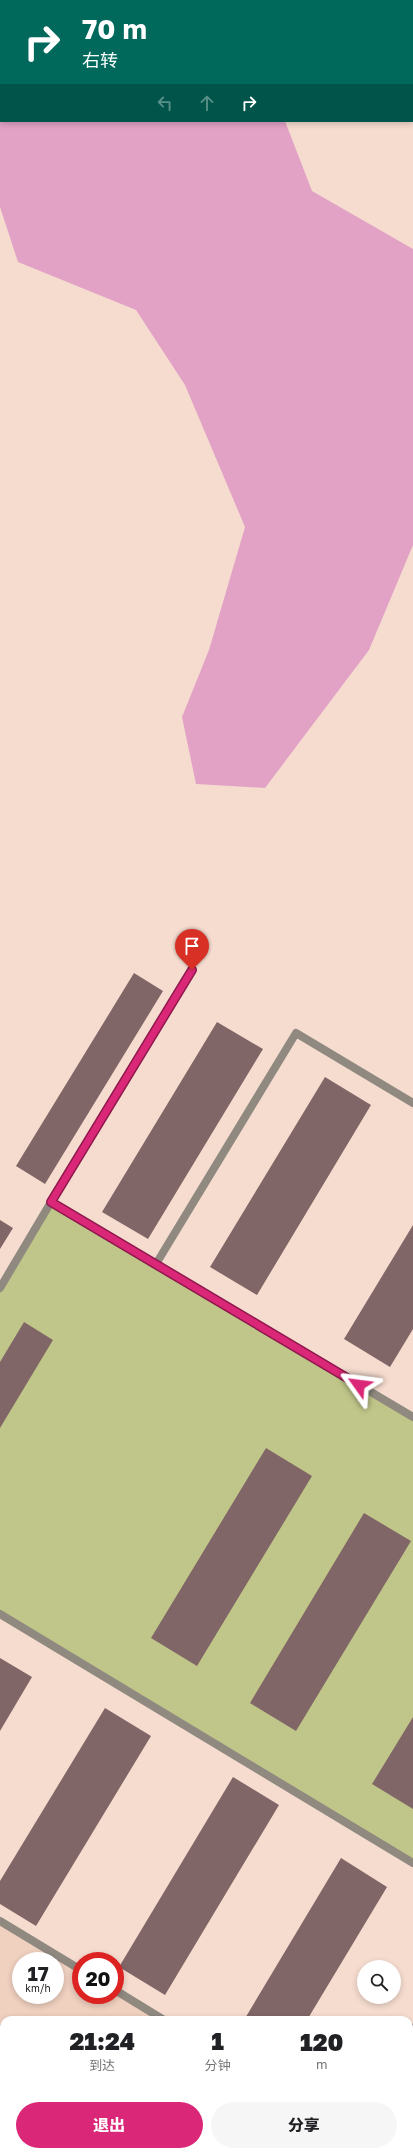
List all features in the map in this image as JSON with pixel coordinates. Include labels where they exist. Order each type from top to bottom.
[{"type":"lane","points":[[0,1288],[192,970]]},
{"type":"lane","points":[[156,1264],[296,1033],[413,1103]]},
{"type":"lane","points":[[51,1202],[413,1417]]},
{"type":"lane","points":[[0,1614],[413,1863]]},
{"type":"lane","points":[[0,1921],[72,1965]]},
{"type":"lane","points":[[124,1996],[157,2016]]},
{"type":"shaded area","points":[[0,122],[285,122],[312,191],[413,249],[413,545],[369,650],[265,788],[196,784],[182,717],[209,650],[245,527],[185,385],[136,310],[18,262],[0,207]]},
{"type":"shaded area","points":[[0,1921],[51,1952],[12,1952],[12,2004],[64,2004],[64,1960],[72,1965],[72,2004],[124,2004],[124,1996],[157,2016],[0,2016]]},
{"type":"green space","points":[[51,1202],[413,1418],[413,1863],[0,1614],[0,1288]]},
{"type":"building","points":[[134,973],[163,991],[45,1184],[16,1166]]},
{"type":"building","points":[[217,1022],[263,1049],[148,1239],[102,1212]]},
{"type":"building","points":[[325,1077],[371,1105],[257,1295],[210,1267]]},
{"type":"building","points":[[0,1220],[13,1228],[0,1249]]},
{"type":"building","points":[[413,1225],[413,1329],[390,1367],[344,1339]]},
{"type":"building","points":[[24,1322],[53,1340],[0,1428],[0,1362]]},
{"type":"building","points":[[266,1448],[312,1476],[197,1666],[151,1638]]},
{"type":"building","points":[[364,1513],[411,1541],[296,1731],[250,1703]]},
{"type":"building","points":[[0,1658],[32,1677],[0,1731]]},
{"type":"building","points":[[105,1708],[151,1736],[36,1926],[0,1904],[0,1881]]},
{"type":"building","points":[[413,1717],[413,1809],[372,1784]]},
{"type":"building","points":[[233,1777],[279,1805],[165,1995],[124,1970],[124,1959]]},
{"type":"building","points":[[341,1858],[387,1887],[309,2016],[246,2016]]},
{"type":"route","points":[[192,970],[51,1202],[359,1385]]}]
